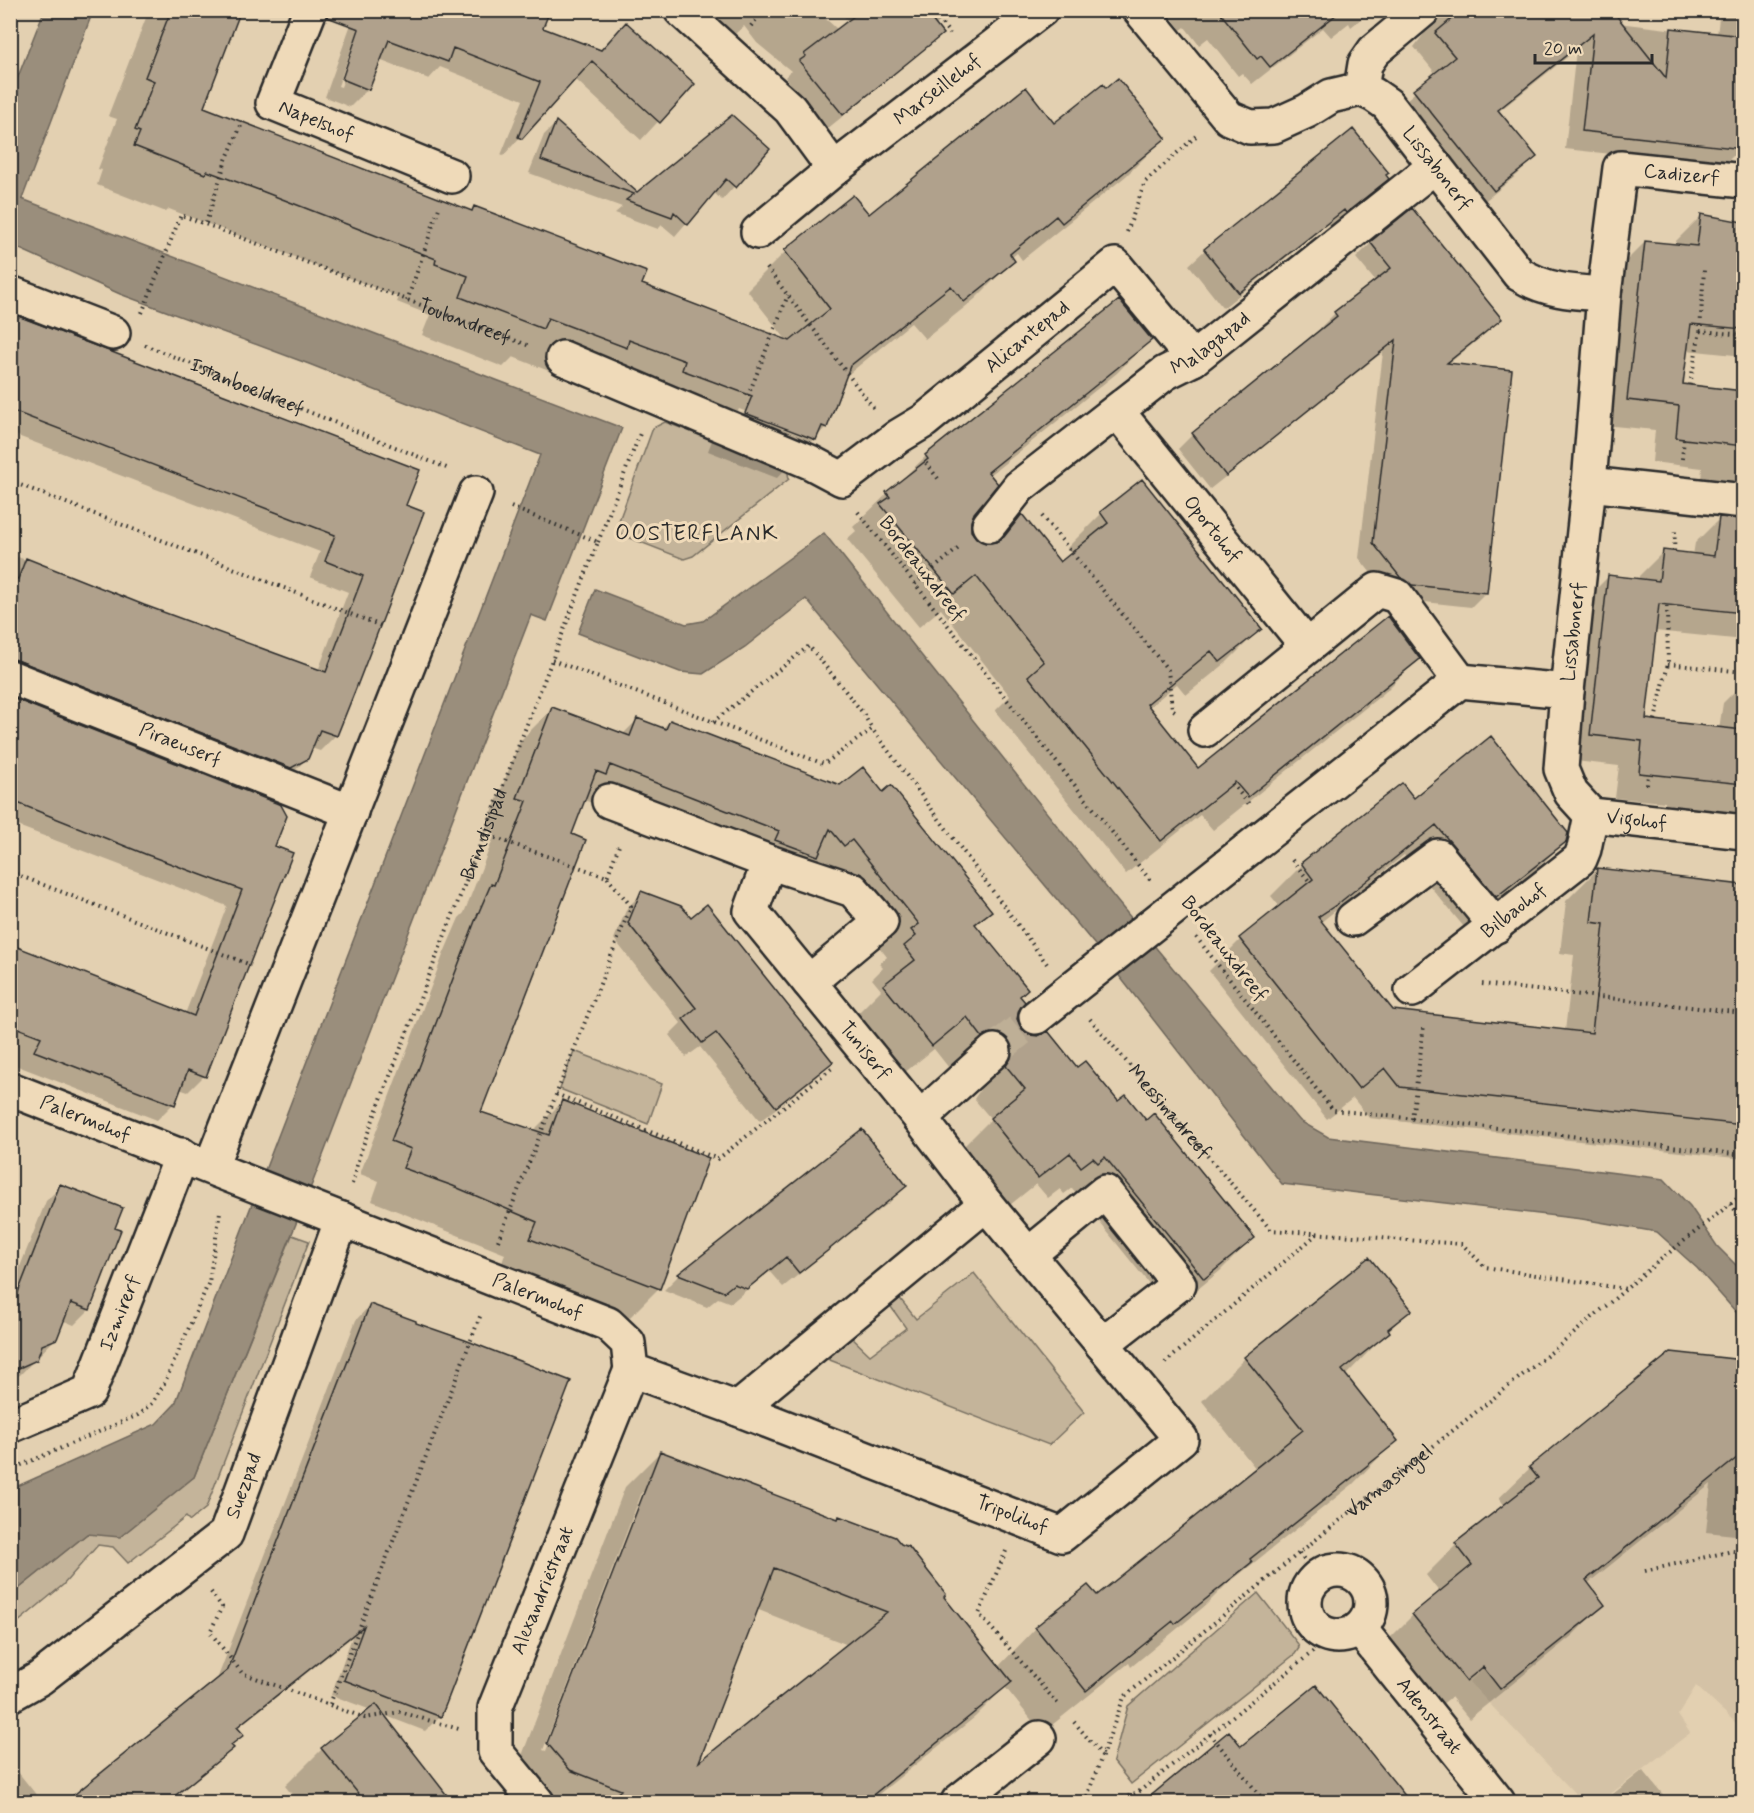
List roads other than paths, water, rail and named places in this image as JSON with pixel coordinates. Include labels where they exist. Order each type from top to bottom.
[{"type":"street","name":"Napelshof","points":[[310,10],[273,103],[452,176]]},
{"type":"street","points":[[681,10],[790,109],[834,169]]},
{"type":"street","name":"Marseillehof","points":[[758,232],[834,169],[1041,10]]},
{"type":"street","points":[[1140,10],[1229,118],[1250,127],[1274,126],[1307,111],[1331,96],[1361,89],[1365,64],[1374,51],[1423,10]]},
{"type":"street","name":"Lissabonerf","points":[[1361,89],[1387,104],[1519,274],[1535,284],[1562,291],[1604,294]]},
{"type":"street","name":"Malagapad","points":[[989,525],[1018,487],[1165,373],[1193,359],[1435,166]]},
{"type":"street","name":"Lissabonerf","points":[[1460,681],[1567,691],[1589,484],[1604,294],[1620,168]]},
{"type":"street","name":"Cadizerf","points":[[1620,168],[1743,181]]},
{"type":"street","name":"Alicantepad","points":[[563,358],[810,462],[842,479],[898,436],[924,421],[1115,265],[1193,359]]},
{"type":"street","points":[[10,293],[114,333]]},
{"type":"street","name":"Oportohof","points":[[1117,411],[1307,646]]},
{"type":"street","points":[[1589,484],[1743,501]]},
{"type":"street","points":[[210,1166],[476,493]]},
{"type":"street","points":[[1036,1017],[1460,681],[1396,596],[1377,590],[1307,646],[1192,723]]},
{"type":"street","name":"Piraeuserf","points":[[10,677],[351,812]]},
{"type":"street","name":"Vigohof","points":[[1567,691],[1561,769],[1570,793],[1591,815],[1743,832]]},
{"type":"street","points":[[621,806],[769,862],[853,890],[881,922],[809,982]]},
{"type":"street","name":"Bilbaohof","points":[[1421,984],[1580,859],[1591,815]]},
{"type":"street","points":[[1353,919],[1438,856],[1496,926]]},
{"type":"street","name":"Tuniserf","points":[[769,862],[751,911],[920,1118]]},
{"type":"street","points":[[920,1118],[994,1051]]},
{"type":"street","name":"Palermohof","points":[[10,1089],[608,1324],[628,1343],[630,1370]]},
{"type":"street","name":"Tripolihof","points":[[738,1409],[1062,1535],[1181,1439],[986,1204],[920,1118]]},
{"type":"street","name":"Izmirerf","points":[[10,1426],[89,1392],[210,1166]]},
{"type":"street","points":[[1028,1255],[1105,1192],[1179,1284],[1102,1344]]},
{"type":"street","points":[[630,1370],[738,1409],[986,1204]]},
{"type":"street","name":"Suezpad","points":[[10,1695],[47,1672],[226,1534],[332,1215]]},
{"type":"street","name":"Alexandriëstraat","points":[[537,1803],[495,1751],[495,1708],[630,1370]]},
{"type":"street","name":"Adenstraat","points":[[1308,1565],[1350,1572],[1365,1582],[1371,1598],[1370,1616],[1346,1632],[1326,1635],[1311,1624],[1305,1608],[1308,1565]]},
{"type":"street","name":"Adenstraat","points":[[1346,1632],[1498,1803]]},
{"type":"street","points":[[958,1803],[1039,1738]]},
{"type":"tunnel","points":[[994,1051],[1036,1017]]},
{"type":"district","name":"OOSTERFLANK","points":[[697,534]]}]
